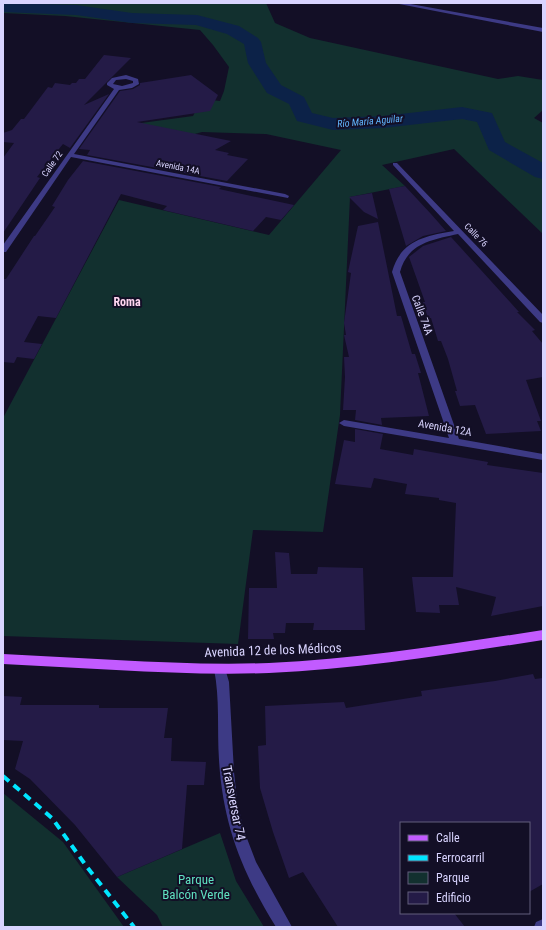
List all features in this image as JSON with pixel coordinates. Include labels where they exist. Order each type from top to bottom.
[{"type":"main road","name":"Avenida 12 de los Médicos","points":[[3,658],[220,669],[305,666],[388,659],[543,635]]},
{"type":"street","points":[[397,3],[543,30]]},
{"type":"street","name":"Calle 72","points":[[3,250],[117,88]]},
{"type":"street","name":"Avenida 14A","points":[[69,155],[285,196]]},
{"type":"street","name":"Calle 76","points":[[394,164],[543,320]]},
{"type":"street","name":"Calle 74A","points":[[455,441],[396,272],[397,265],[403,254],[417,242],[424,239],[458,232]]},
{"type":"street","name":"Avenida 12A","points":[[344,423],[543,457]]},
{"type":"street","name":"Transversar 74","points":[[220,669],[224,684],[227,772],[233,811],[242,846],[269,901],[285,927]]},
{"type":"green space","points":[[3,3],[266,3],[275,23],[310,38],[498,79],[518,76],[543,80],[543,110],[534,118],[543,123],[543,234],[454,149],[382,165],[405,186],[350,197],[340,415],[323,532],[253,530],[238,644],[3,636],[3,418],[119,200],[269,235],[341,150],[266,134],[202,132],[177,139],[134,124],[193,116],[202,99],[220,101],[224,91],[229,67],[200,30],[65,16],[3,13]]},
{"type":"green space","points":[[3,793],[63,842],[124,927],[3,927]]},
{"type":"green space","name":"Parque Balcón Verde","points":[[220,833],[236,881],[264,927],[163,927],[157,915],[117,877]]},
{"type":"building","points":[[104,55],[131,58],[84,105],[109,94],[70,148],[63,144],[37,177],[40,178],[3,233],[3,158],[14,143],[3,142],[3,133],[12,130],[21,119],[24,119],[48,87],[52,88],[55,83],[70,85],[72,83],[76,83],[79,79],[85,79]]},
{"type":"building","points":[[191,75],[218,95],[210,111],[137,122],[231,141],[215,150],[229,153],[227,155],[248,159],[227,181],[87,155],[90,150],[79,149],[120,91],[133,89],[140,85],[140,83]]},
{"type":"building","points":[[83,161],[221,187],[219,189],[294,205],[281,220],[266,217],[253,231],[163,210],[167,206],[121,194],[56,318],[38,316],[24,342],[42,344],[34,359],[17,357],[14,363],[3,362],[3,279],[6,279],[55,207],[52,206],[68,180]]},
{"type":"building","points":[[405,186],[446,231],[423,236],[406,246],[389,189]]},
{"type":"building","points":[[372,193],[378,219],[364,212],[349,197]]},
{"type":"building","points":[[378,222],[397,316],[401,316],[412,354],[415,354],[421,373],[418,373],[429,416],[381,418],[382,425],[355,420],[356,410],[343,410],[345,377],[344,357],[349,357],[344,335],[346,335],[344,323],[351,273],[348,272],[358,226]]},
{"type":"building","points":[[451,237],[519,312],[517,312],[535,330],[532,331],[543,344],[543,377],[526,380],[541,421],[537,421],[541,431],[486,434],[475,405],[460,406],[448,359],[441,341],[438,341],[431,318],[428,318],[423,302],[425,302],[409,257],[423,246]]},
{"type":"building","points":[[355,429],[383,434],[380,449],[413,455],[414,449],[488,462],[487,465],[543,473],[543,606],[491,616],[496,597],[456,587],[459,605],[439,605],[440,613],[416,612],[412,577],[453,577],[456,503],[439,500],[439,498],[405,494],[407,484],[374,478],[371,488],[335,484],[344,440],[355,442]]},
{"type":"building","points":[[275,552],[289,553],[291,574],[317,574],[318,567],[363,568],[365,630],[313,630],[314,623],[286,623],[285,633],[273,633],[274,639],[248,639],[249,588],[277,588]]},
{"type":"building","points":[[533,674],[535,679],[543,678],[543,884],[530,891],[530,822],[400,822],[400,914],[455,914],[465,927],[338,927],[303,872],[289,878],[273,832],[260,788],[258,746],[266,745],[265,706],[344,702],[346,708],[422,696],[421,691],[495,681]]},
{"type":"building","points":[[3,696],[22,697],[20,705],[99,705],[99,708],[168,708],[164,738],[172,738],[171,761],[206,762],[204,785],[187,785],[182,849],[117,877],[75,825],[30,779],[15,769],[23,741],[3,740]]},
{"type":"waterway","name":"Río María Aguilar","points":[[3,7],[76,10],[132,18],[197,20],[233,30],[252,42],[257,63],[274,89],[297,101],[304,117],[333,124],[383,122],[462,113],[485,117],[496,146],[543,172]]},
{"type":"railway","points":[[3,776],[52,818],[87,867],[134,927]]},
{"type":"district","name":"Roma","points":[[127,302]]}]
